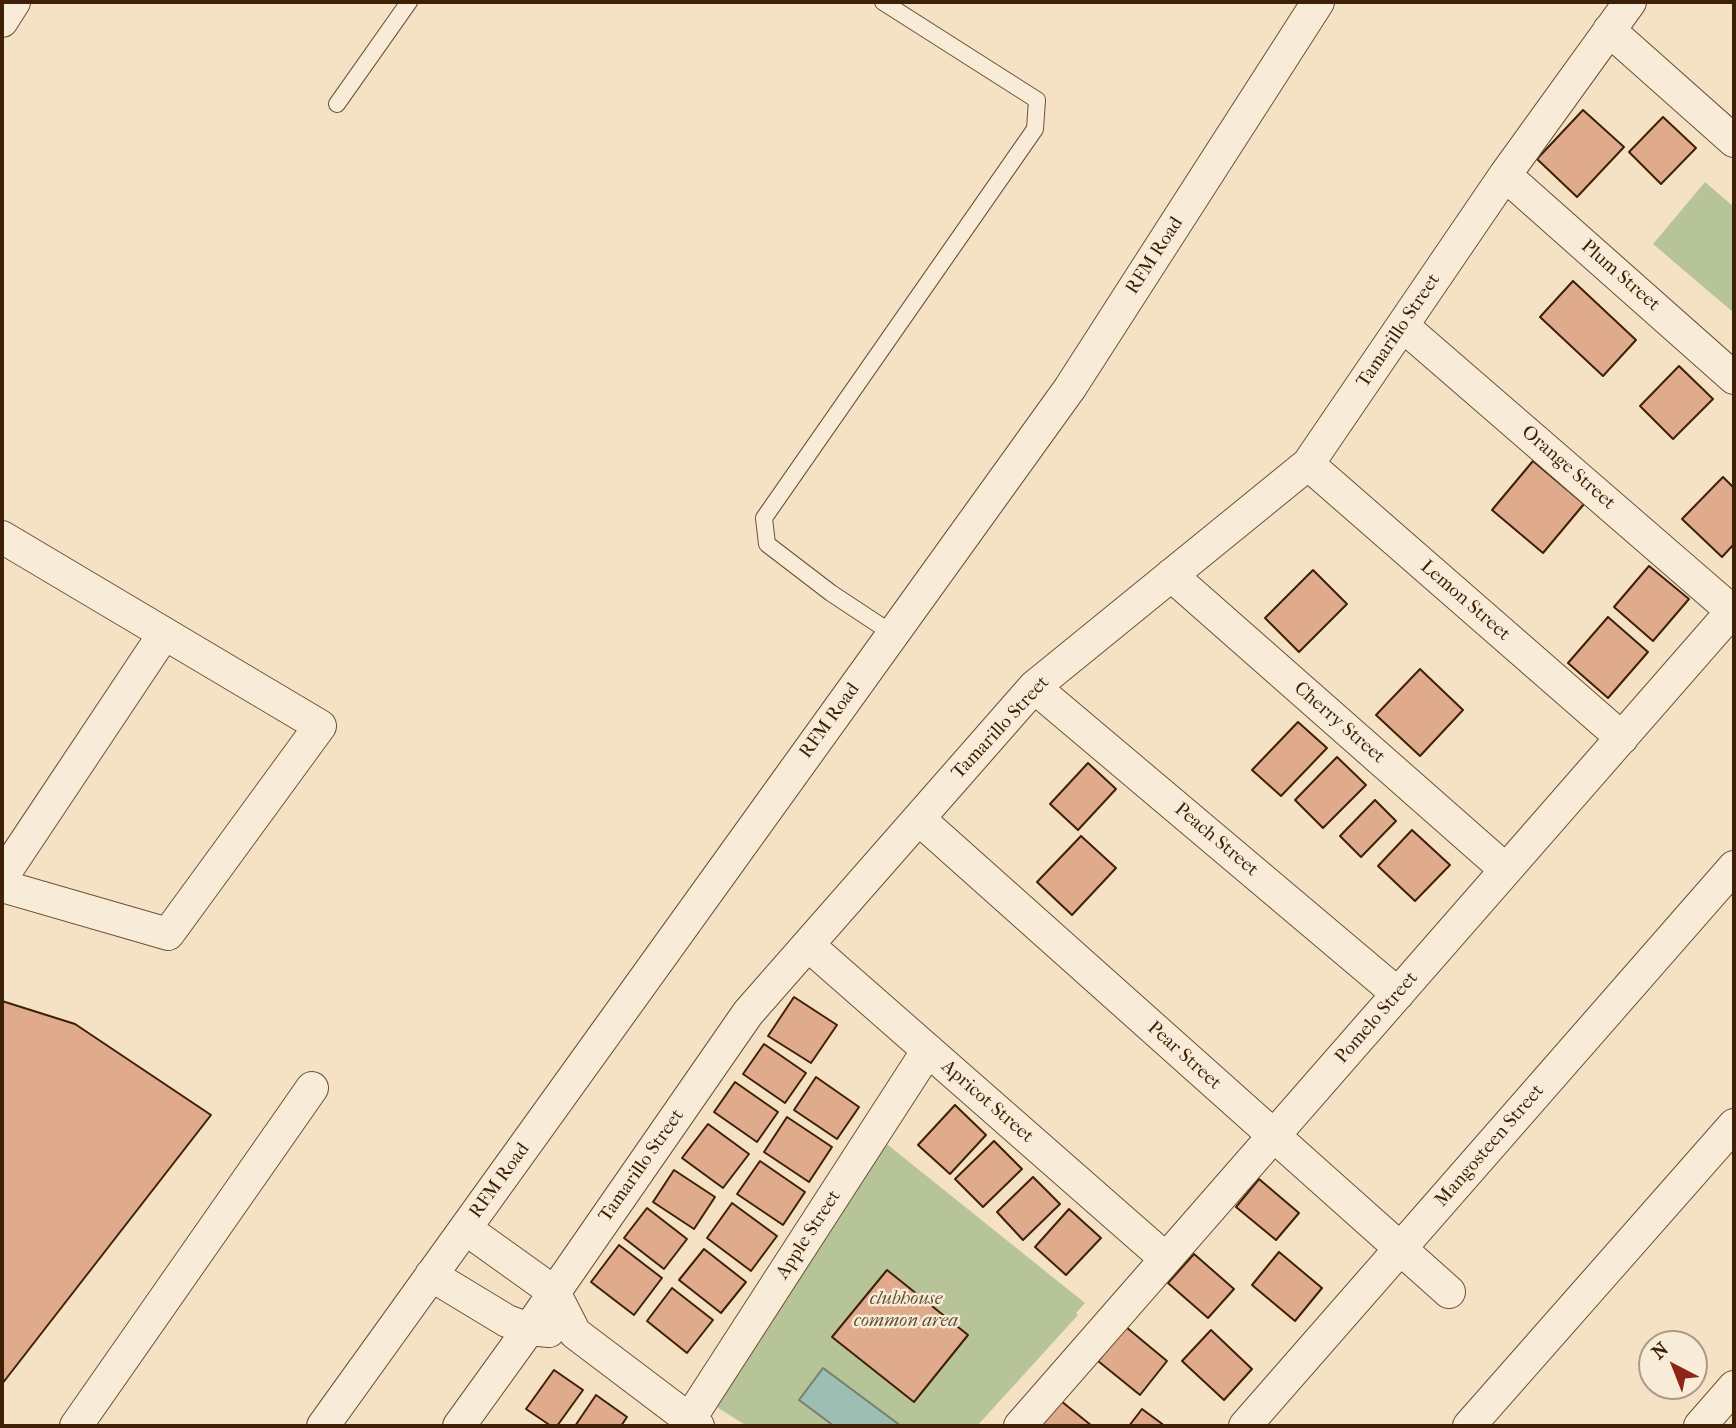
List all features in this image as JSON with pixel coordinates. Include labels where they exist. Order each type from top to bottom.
[{"type":"street","points":[[2,21],[14,2]]},
{"type":"street","name":"RFM Road","points":[[323,1426],[1070,388],[1318,2]]},
{"type":"street","name":"Tamarillo Street","points":[[459,1426],[748,1013],[1034,687],[1308,464],[1505,175],[1630,2]]},
{"type":"street","points":[[1609,30],[1734,141]]},
{"type":"street","name":"Plum Street","points":[[1505,175],[1734,378]]},
{"type":"street","name":"Orange Street","points":[[1403,326],[1733,610]]},
{"type":"street","name":"Lemon Street","points":[[1308,464],[1622,738]]},
{"type":"street","points":[[2,886],[168,934],[320,726],[164,634],[5,546]]},
{"type":"street","name":"Cherry Street","points":[[1171,575],[1506,870]]},
{"type":"street","name":"Pomelo Street","points":[[1020,1426],[1733,610]]},
{"type":"street","points":[[2,877],[164,634]]},
{"type":"street","name":"Peach Street","points":[[1034,687],[1398,994]]},
{"type":"street","name":"Pear Street","points":[[919,819],[1449,1292]]},
{"type":"street","name":"Mangosteen Street","points":[[1245,1426],[1734,866]]},
{"type":"street","name":"Apricot Street","points":[[808,945],[1166,1259]]},
{"type":"street","name":"Apple Street","points":[[694,1423],[928,1050]]},
{"type":"street","points":[[76,1426],[312,1088]]},
{"type":"street","points":[[1469,1426],[1734,1125]]},
{"type":"street","points":[[466,1228],[554,1293],[575,1333],[694,1423]]},
{"type":"street","points":[[431,1275],[488,1311],[529,1329],[575,1333]]},
{"type":"street","points":[[1700,1426],[1734,1387]]},
{"type":"lane","points":[[337,104],[409,2]]},
{"type":"lane","points":[[883,2],[1037,100],[1035,129],[764,518],[767,544],[831,593],[893,634]]},
{"type":"green space","points":[[1705,182],[1734,207],[1734,313],[1653,244]]},
{"type":"green space","name":"clubhouse common area","points":[[878,1137],[1085,1303],[1076,1313],[1078,1315],[977,1426],[747,1426],[707,1401]]},
{"type":"water","points":[[823,1368],[901,1426],[834,1426],[799,1400]]},
{"type":"building","points":[[1583,110],[1624,147],[1577,197],[1537,159]]},
{"type":"building","points":[[1663,117],[1696,148],[1661,184],[1629,152]]},
{"type":"building","points":[[1573,281],[1636,340],[1603,376],[1540,317]]},
{"type":"building","points":[[1679,366],[1713,399],[1673,439],[1640,406]]},
{"type":"building","points":[[1533,461],[1584,504],[1543,553],[1492,510]]},
{"type":"building","points":[[1723,477],[1734,488],[1734,544],[1722,557],[1682,519]]},
{"type":"building","points":[[1649,566],[1689,599],[1653,641],[1614,607]]},
{"type":"building","points":[[1313,570],[1347,604],[1299,652],[1265,618]]},
{"type":"building","points":[[1608,617],[1648,652],[1608,698],[1568,663]]},
{"type":"building","points":[[1420,669],[1463,710],[1420,756],[1376,715]]},
{"type":"building","points":[[1298,722],[1327,748],[1281,796],[1252,770]]},
{"type":"building","points":[[1337,757],[1366,785],[1323,828],[1295,800]]},
{"type":"building","points":[[1088,763],[1116,789],[1078,830],[1050,804]]},
{"type":"building","points":[[1375,800],[1396,821],[1361,857],[1340,836]]},
{"type":"building","points":[[1412,830],[1450,865],[1415,901],[1378,866]]},
{"type":"building","points":[[1081,836],[1116,868],[1072,915],[1037,882]]},
{"type":"building","points":[[794,997],[837,1025],[811,1063],[768,1036]]},
{"type":"building","points":[[2,1001],[75,1024],[211,1115],[2,1384]]},
{"type":"building","points":[[764,1044],[806,1073],[785,1103],[743,1074]]},
{"type":"building","points":[[816,1077],[859,1107],[837,1139],[794,1110]]},
{"type":"building","points":[[735,1082],[778,1112],[757,1142],[714,1112]]},
{"type":"building","points":[[955,1105],[986,1135],[950,1174],[918,1145]]},
{"type":"building","points":[[787,1117],[832,1147],[809,1182],[764,1152]]},
{"type":"building","points":[[708,1124],[749,1154],[723,1188],[682,1158]]},
{"type":"building","points":[[994,1141],[1022,1169],[983,1207],[955,1179]]},
{"type":"building","points":[[760,1161],[805,1192],[783,1225],[737,1194]]},
{"type":"building","points":[[674,1170],[715,1197],[694,1229],[653,1202]]},
{"type":"building","points":[[1033,1177],[1060,1204],[1023,1240],[997,1212]]},
{"type":"building","points":[[1259,1179],[1299,1213],[1276,1240],[1236,1207]]},
{"type":"building","points":[[732,1203],[777,1236],[751,1271],[707,1238]]},
{"type":"building","points":[[647,1208],[687,1239],[664,1269],[624,1238]]},
{"type":"building","points":[[1069,1209],[1101,1238],[1066,1275],[1035,1247]]},
{"type":"building","points":[[619,1245],[662,1278],[634,1315],[591,1282]]},
{"type":"building","points":[[704,1249],[746,1282],[721,1313],[679,1280]]},
{"type":"building","points":[[1279,1252],[1322,1288],[1295,1321],[1252,1285]]},
{"type":"building","points":[[1194,1254],[1234,1289],[1208,1318],[1168,1283]]},
{"type":"building","points":[[887,1270],[968,1335],[914,1402],[832,1337]]},
{"type":"building","points":[[672,1288],[713,1320],[687,1353],[647,1321]]},
{"type":"building","points":[[1126,1327],[1167,1361],[1140,1395],[1098,1361]]},
{"type":"building","points":[[1211,1330],[1252,1369],[1224,1400],[1182,1361]]},
{"type":"building","points":[[554,1370],[583,1390],[557,1426],[551,1426],[526,1409]]},
{"type":"building","points":[[596,1395],[627,1417],[621,1426],[575,1426]]},
{"type":"building","points":[[1061,1401],[1092,1426],[1040,1426]]},
{"type":"building","points":[[1142,1409],[1165,1426],[1129,1426]]}]
